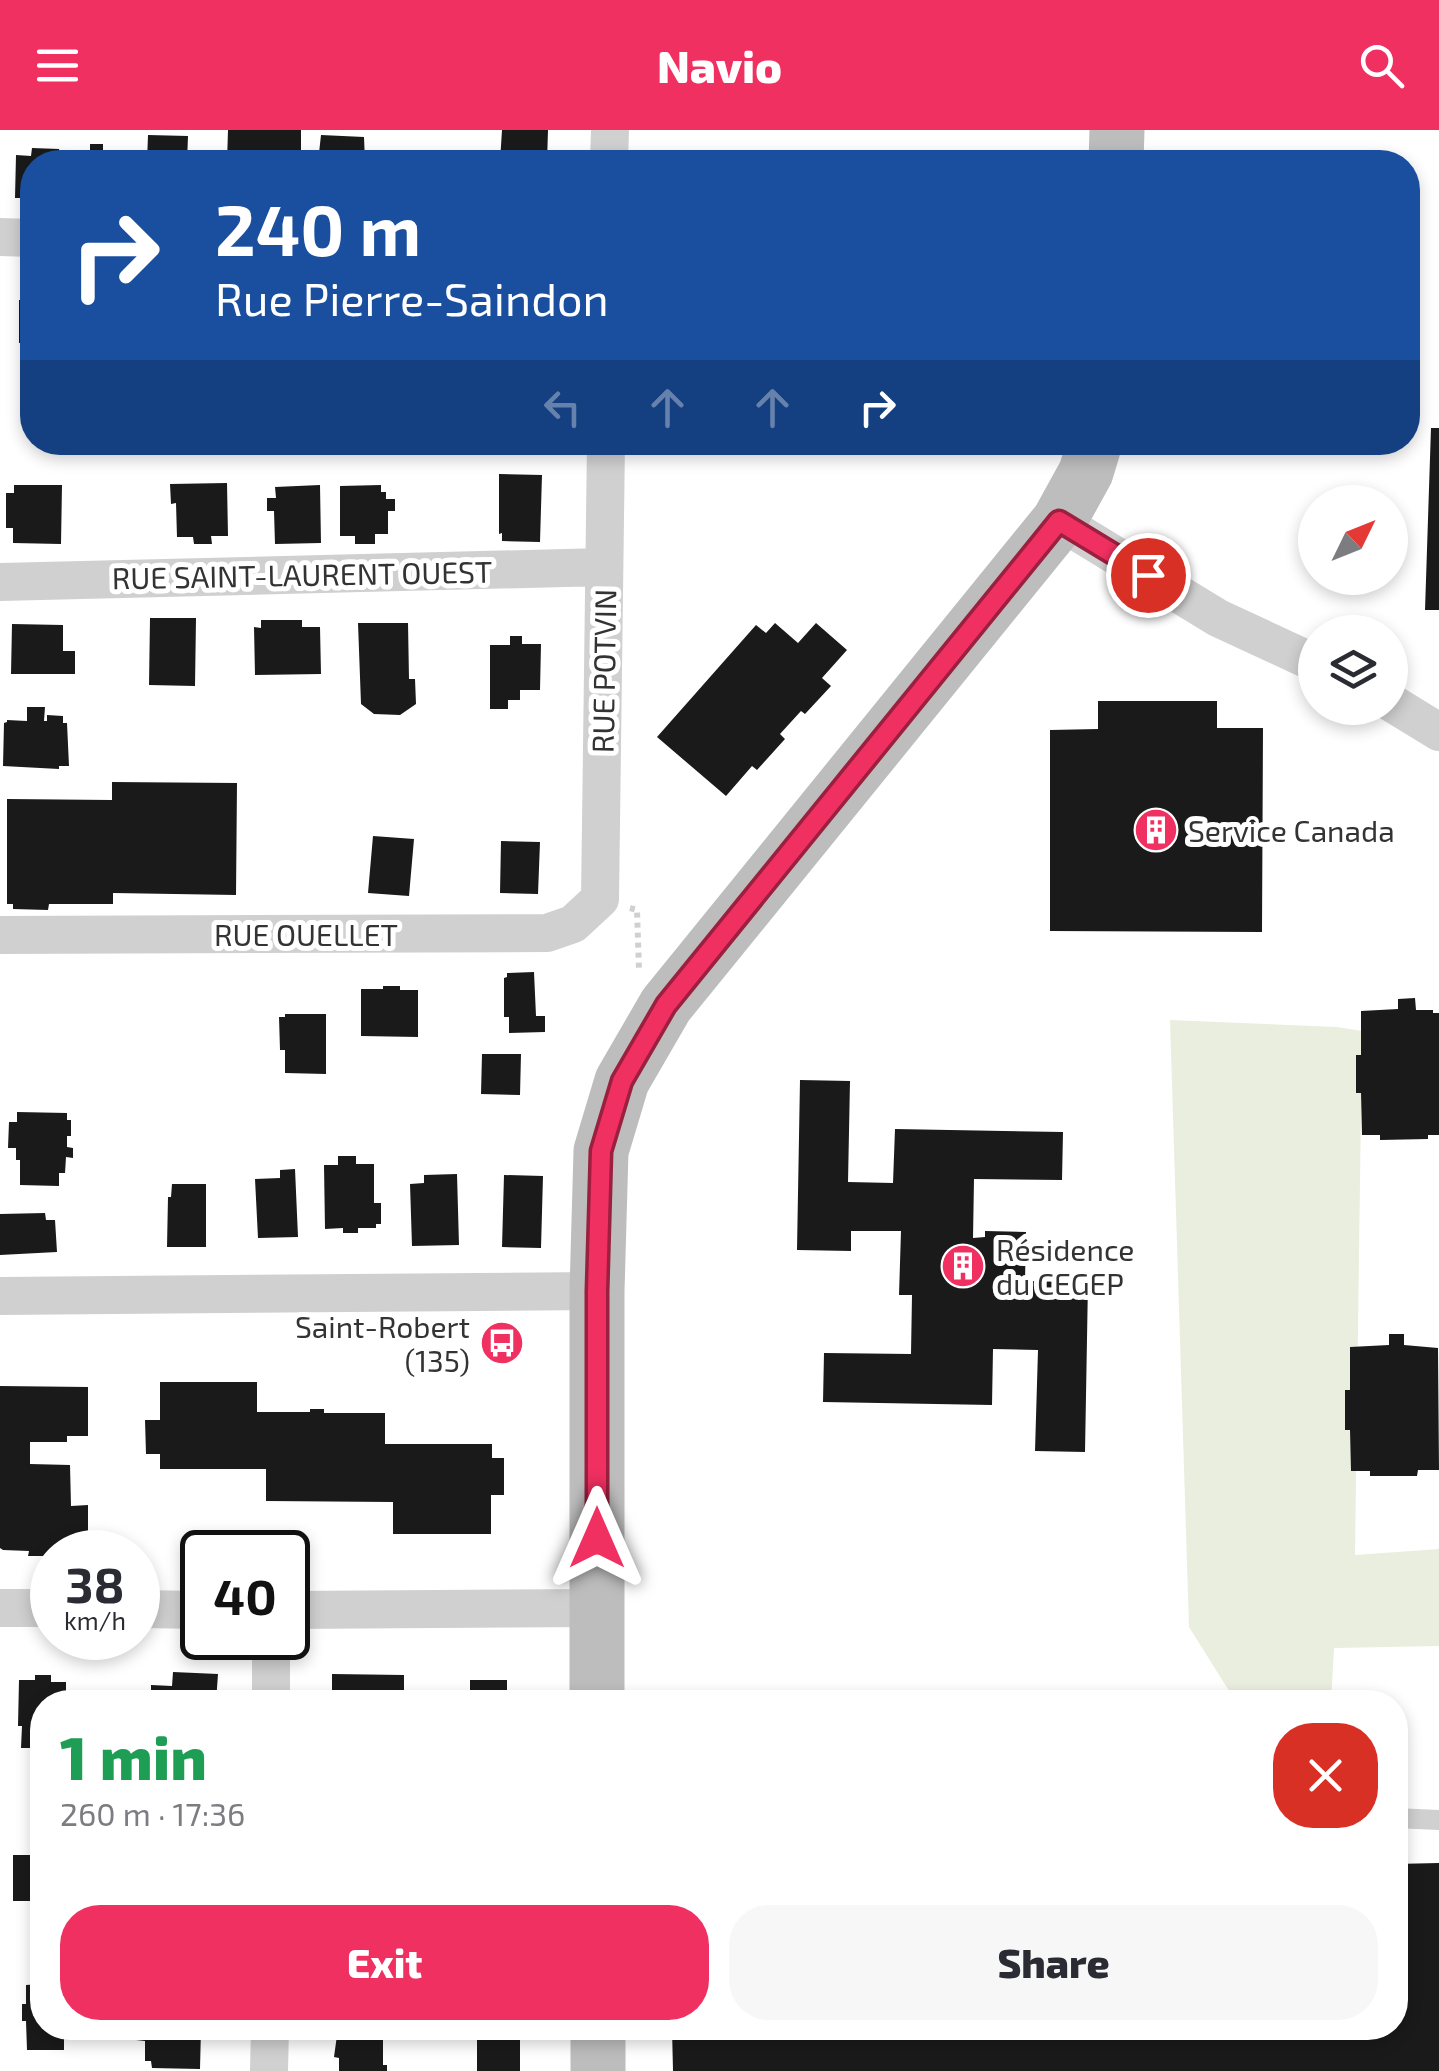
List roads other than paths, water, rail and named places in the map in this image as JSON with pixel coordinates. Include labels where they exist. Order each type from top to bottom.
[{"type":"street","name":"RUE POTVIN","points":[[600,899],[606,455]]},
{"type":"street","points":[[598,1690],[597,1291],[601,1151],[622,1081],[666,1005],[1059,521],[1092,455]]},
{"type":"street","points":[[1059,521],[1218,618],[1298,655]]},
{"type":"street","name":"RUE SAINT-LAURENT OUEST","points":[[0,582],[604,567]]},
{"type":"street","points":[[1408,713],[1439,732]]},
{"type":"street","name":"RUE OUELLET","points":[[0,935],[547,933],[573,924],[600,899]]},
{"type":"street","points":[[0,1296],[597,1291]]},
{"type":"street","points":[[0,1608],[30,1608]]},
{"type":"street","points":[[310,1610],[598,1608]]},
{"type":"street","points":[[271,1660],[271,1690]]},
{"type":"street","points":[[270,2040],[270,2071]]},
{"type":"street","points":[[598,2040],[598,2071]]},
{"type":"lane","points":[[1408,1819],[1439,1820]]},
{"type":"place","name":"Service Canada","points":[[1156,830]]},
{"type":"place","name":"Résidence du CEGEP","points":[[963,1266]]},
{"type":"place","name":"Saint-Robert (135)","points":[[502,1343]]}]
